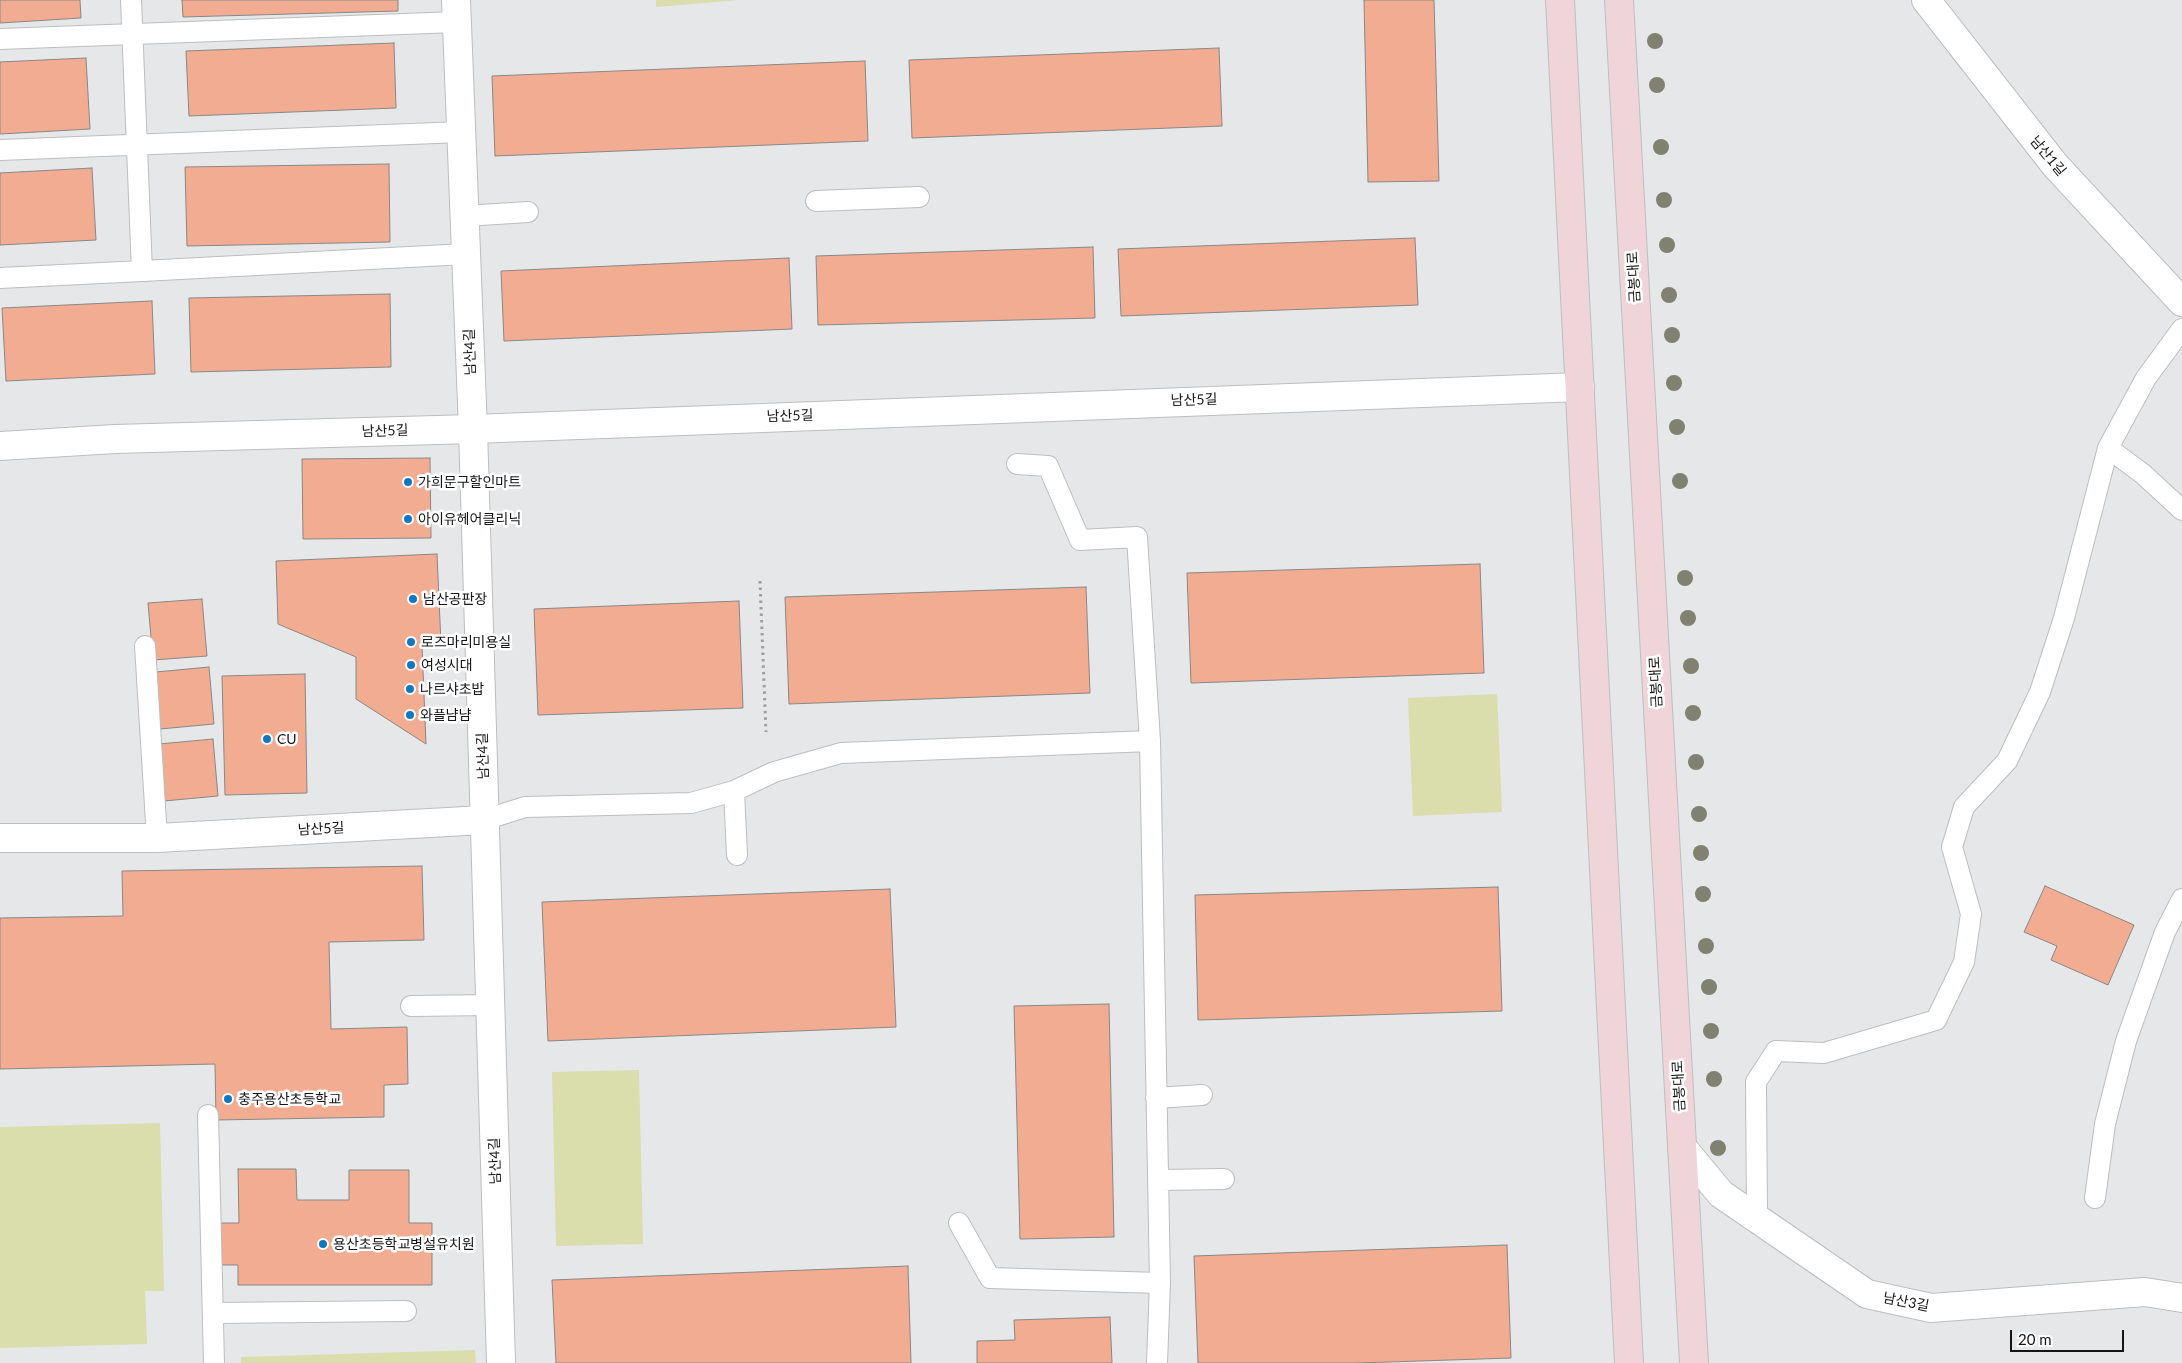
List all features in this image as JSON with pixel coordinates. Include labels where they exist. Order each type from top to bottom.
[{"type":"street","points":[[1560,0],[1629,1363]]},
{"type":"street","name":"금봉대로","points":[[1619,0],[1694,1363]]},
{"type":"street","name":"남산1길","points":[[1926,0],[2055,165],[2182,302]]},
{"type":"street","name":"남산4길","points":[[457,11],[473,429],[501,1363]]},
{"type":"street","name":"남산5길","points":[[0,446],[125,439],[473,429],[1580,387]]},
{"type":"street","name":"남산5길","points":[[0,838],[157,838],[484,820]]},
{"type":"street","name":"남산3길","points":[[1682,1146],[1720,1194],[1867,1294],[1931,1308],[2145,1292],[2182,1298]]},
{"type":"lane","points":[[131,0],[142,271]]},
{"type":"lane","points":[[0,39],[457,11]]},
{"type":"lane","points":[[0,150],[137,143],[462,132]]},
{"type":"lane","points":[[816,201],[919,197]]},
{"type":"lane","points":[[465,216],[528,212]]},
{"type":"lane","points":[[0,278],[466,254]]},
{"type":"lane","points":[[1757,1219],[1756,1082],[1776,1051],[1824,1053],[1936,1020],[1964,962],[1971,914],[1952,847],[1964,807],[2006,761],[2040,692],[2064,618],[2108,448],[2146,378],[2182,329]]},
{"type":"lane","points":[[2108,448],[2143,474],[2182,510]]},
{"type":"lane","points":[[1017,464],[1048,466],[1080,540],[1137,537],[1150,741],[1160,1283],[1157,1363]]},
{"type":"lane","points":[[145,646],[157,838]]},
{"type":"lane","points":[[484,820],[525,807],[690,804],[734,791],[774,772],[841,753],[1150,741]]},
{"type":"lane","points":[[734,791],[737,856]]},
{"type":"lane","points":[[2095,1198],[2105,1124],[2126,1041],[2165,932],[2182,899]]},
{"type":"lane","points":[[411,1006],[490,1005]]},
{"type":"lane","points":[[1156,1098],[1202,1094]]},
{"type":"lane","points":[[208,1115],[214,1363]]},
{"type":"lane","points":[[1158,1180],[1224,1179]]},
{"type":"lane","points":[[959,1223],[990,1278],[1160,1283]]},
{"type":"lane","points":[[213,1313],[406,1311]]},
{"type":"path","points":[[760,581],[766,732]]},
{"type":"green space","points":[[656,0],[739,0],[656,7]]},
{"type":"green space","points":[[1497,694],[1502,812],[1413,816],[1408,698]]},
{"type":"green space","points":[[639,1070],[643,1244],[556,1246],[552,1072]]},
{"type":"green space","points":[[160,1123],[164,1291],[145,1291],[147,1344],[0,1348],[0,1127]]},
{"type":"green space","points":[[475,1350],[476,1363],[241,1363],[241,1357]]},
{"type":"building","points":[[0,0],[80,0],[81,18],[0,23]]},
{"type":"building","points":[[182,0],[398,0],[398,11],[183,17]]},
{"type":"building","points":[[1364,0],[1434,0],[1439,181],[1368,182]]},
{"type":"building","points":[[394,43],[396,108],[189,116],[186,51]]},
{"type":"building","points":[[1219,48],[1222,126],[912,138],[909,60]]},
{"type":"building","points":[[86,58],[90,129],[0,134],[0,62]]},
{"type":"building","points":[[865,61],[868,141],[495,156],[492,76]]},
{"type":"building","points":[[389,164],[390,242],[187,246],[185,167]]},
{"type":"building","points":[[92,168],[96,240],[0,245],[0,173]]},
{"type":"building","points":[[1415,238],[1418,305],[1121,316],[1118,249]]},
{"type":"building","points":[[1093,247],[1095,318],[818,325],[816,256]]},
{"type":"building","points":[[789,258],[792,329],[504,341],[501,271]]},
{"type":"building","points":[[390,294],[391,367],[191,372],[189,298]]},
{"type":"building","points":[[152,301],[155,374],[6,381],[2,308]]},
{"type":"building","points":[[430,458],[431,538],[303,539],[302,459]]},
{"type":"building","points":[[437,554],[441,644],[422,645],[426,744],[356,699],[356,657],[278,624],[276,561]]},
{"type":"building","points":[[1480,564],[1484,673],[1191,683],[1187,573]]},
{"type":"building","points":[[1086,587],[1090,693],[789,704],[785,597]]},
{"type":"building","points":[[202,599],[207,656],[153,660],[148,603]]},
{"type":"building","points":[[739,601],[743,708],[538,715],[534,609]]},
{"type":"building","points":[[209,667],[214,724],[160,729],[156,672]]},
{"type":"building","points":[[305,674],[307,793],[225,795],[222,676]]},
{"type":"building","points":[[213,739],[218,796],[164,801],[159,744]]},
{"type":"building","points":[[422,866],[424,940],[329,942],[331,1029],[407,1027],[408,1084],[384,1085],[384,1117],[216,1120],[215,1064],[0,1069],[0,918],[123,916],[122,871]]},
{"type":"building","points":[[2045,886],[2134,925],[2108,985],[2051,960],[2057,946],[2024,932]]},
{"type":"building","points":[[1498,887],[1502,1011],[1198,1020],[1195,895]]},
{"type":"building","points":[[890,889],[896,1027],[548,1041],[542,902]]},
{"type":"building","points":[[1109,1004],[1114,1237],[1020,1239],[1014,1006]]},
{"type":"building","name":"용산초등학교병설유치원","points":[[238,1169],[296,1169],[297,1200],[349,1200],[349,1170],[409,1170],[409,1223],[432,1223],[432,1285],[238,1285],[238,1265],[214,1265],[214,1223],[239,1223]]},
{"type":"building","points":[[1507,1245],[1511,1358],[1358,1363],[1198,1363],[1194,1256]]},
{"type":"building","points":[[908,1266],[911,1363],[556,1363],[552,1280]]},
{"type":"building","points":[[1110,1317],[1112,1363],[977,1363],[977,1341],[1015,1340],[1014,1320]]},
{"type":"place","name":"가희문구할인마트","points":[[408,482]]},
{"type":"place","name":"아이유헤어클리닉","points":[[408,519]]},
{"type":"place","name":"남산공판장","points":[[413,599]]},
{"type":"place","name":"로즈마리미용실","points":[[411,642]]},
{"type":"place","name":"여성시대","points":[[411,665]]},
{"type":"place","name":"나르샤초밥","points":[[410,689]]},
{"type":"place","name":"와플냠냠","points":[[410,715]]},
{"type":"place","name":"CU","points":[[267,739]]},
{"type":"place","name":"충주용산초등학교","points":[[228,1099]]},
{"type":"place","name":"용산초등학교병설유치원","points":[[323,1244]]}]
